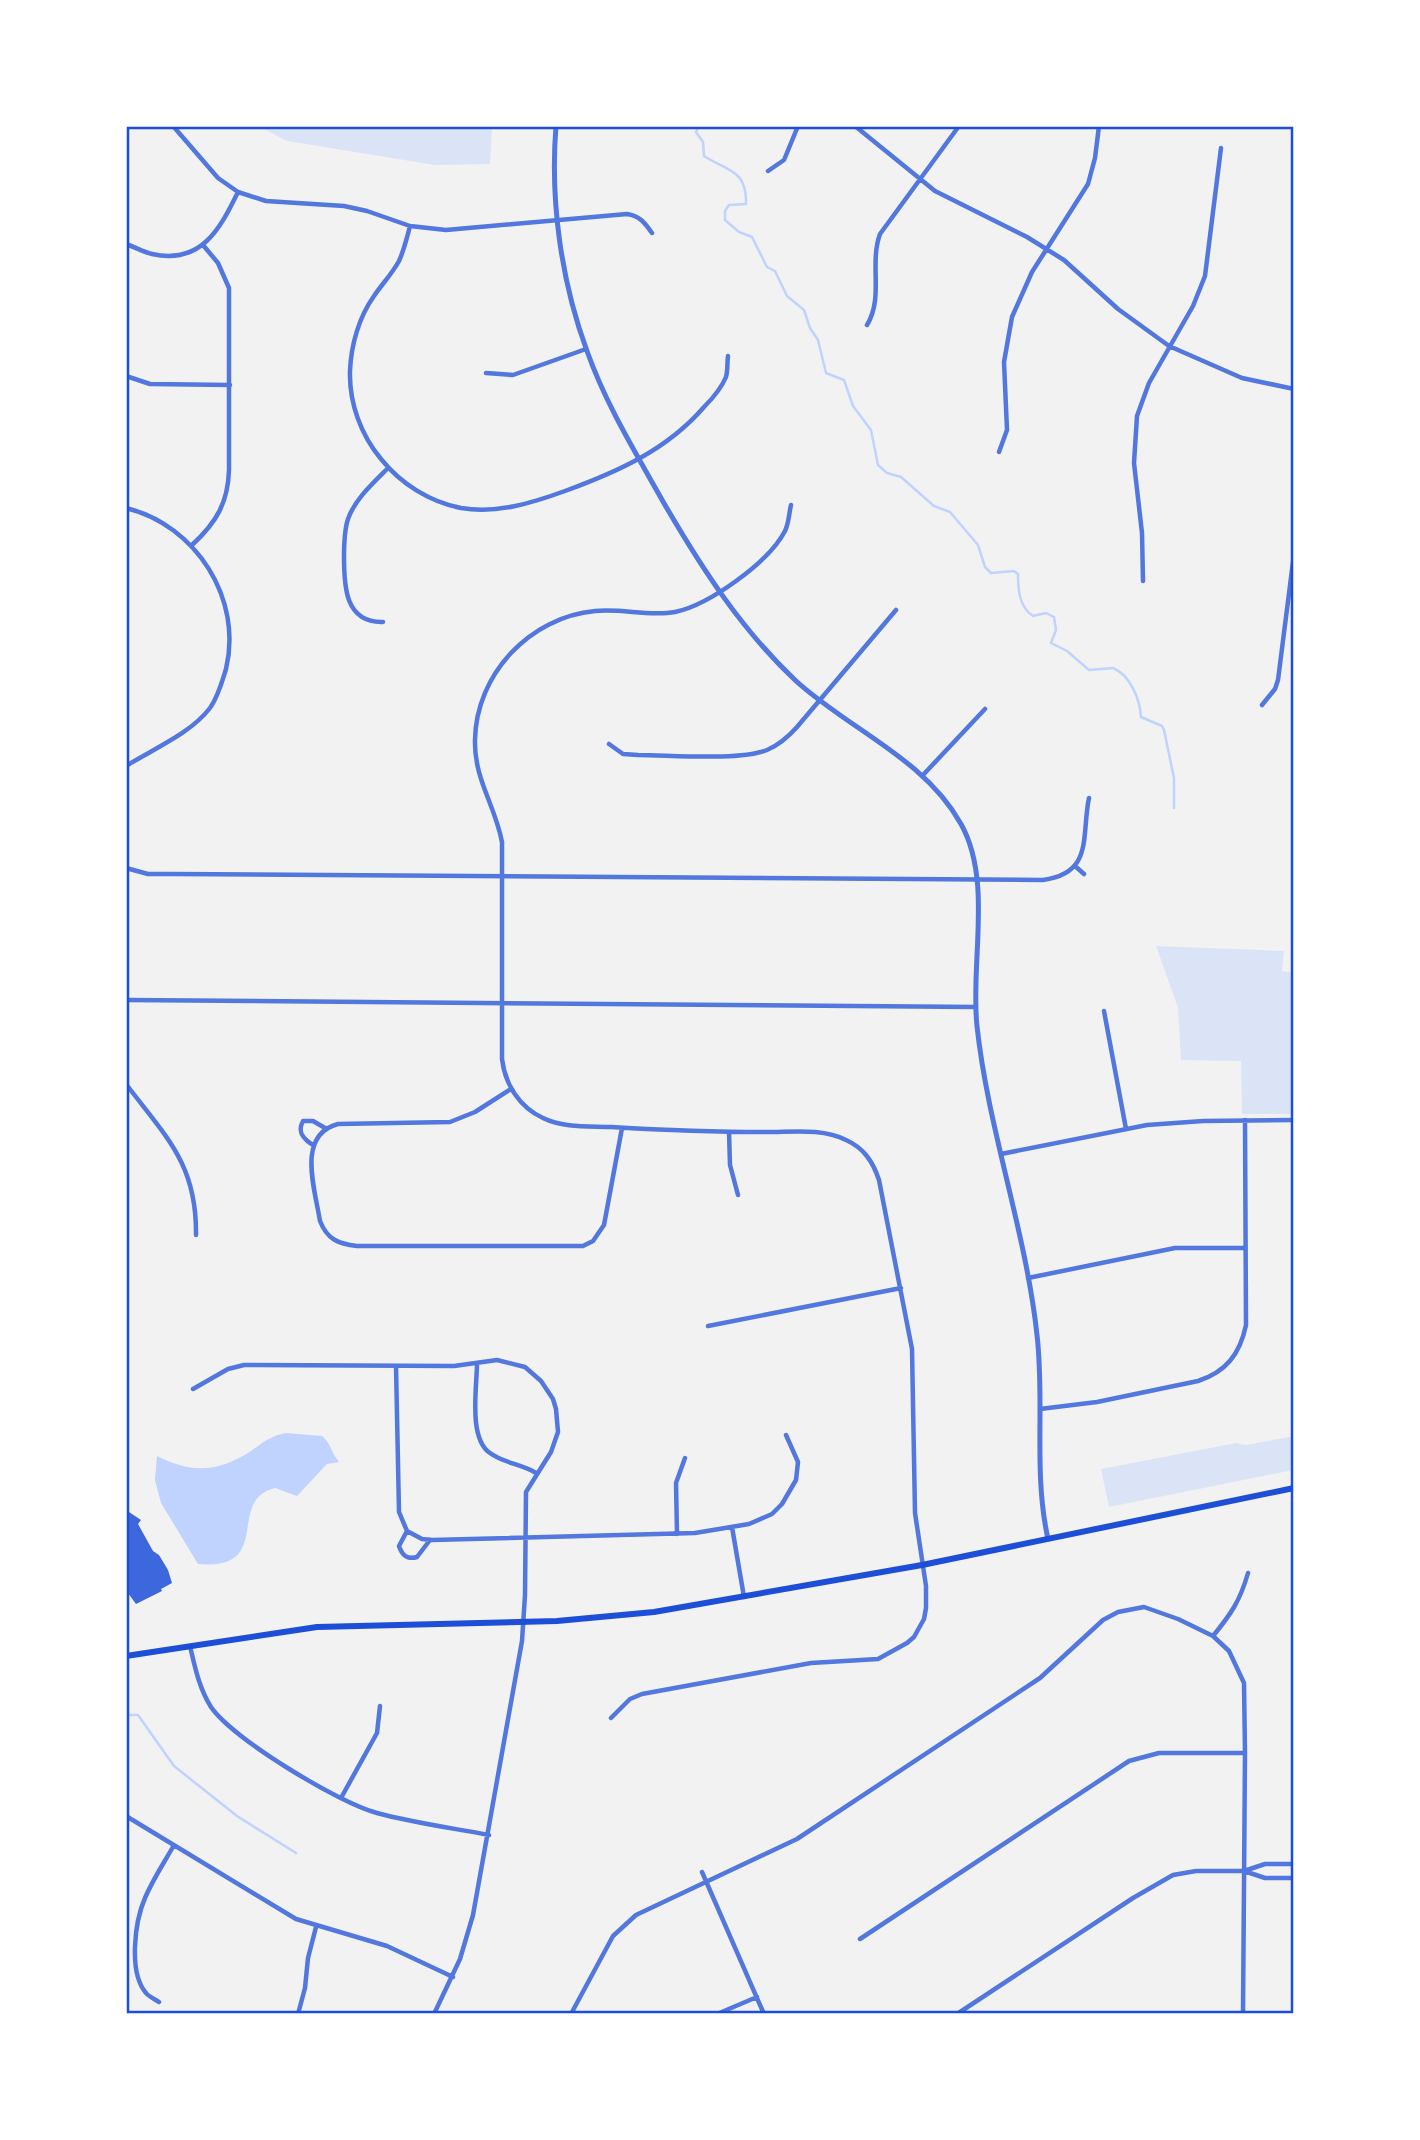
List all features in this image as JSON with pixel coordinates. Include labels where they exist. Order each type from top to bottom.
[{"type":"main road","points":[[126,1656],[317,1627],[620,1617],[922,1565],[1294,1488]]},
{"type":"street","points":[[173,126],[205,165],[238,192],[266,201],[344,206],[410,226],[446,230],[627,214],[636,215],[652,233]]},
{"type":"street","points":[[556,126],[554,159],[558,220],[571,298],[586,349],[639,459],[718,592],[755,638],[819,701],[923,775],[939,790],[962,826],[971,849],[978,907],[976,1007],[979,1041],[1037,1333],[1041,1507],[1048,1539]]},
{"type":"street","points":[[768,171],[784,160],[798,126]]},
{"type":"street","points":[[855,126],[919,180],[952,201],[1047,249],[1081,274],[1118,309],[1169,346],[1242,378],[1294,389]]},
{"type":"street","points":[[867,325],[875,304],[874,255],[885,224],[959,126]]},
{"type":"street","points":[[999,452],[1007,430],[1004,370],[1008,334],[1022,290],[1088,184],[1099,126]]},
{"type":"street","points":[[1143,581],[1134,432],[1142,401],[1169,346],[1193,306],[1205,275],[1221,148]]},
{"type":"street","points":[[126,244],[149,253],[169,256],[192,251],[203,245],[219,228],[238,192]]},
{"type":"street","points":[[410,226],[399,261],[366,309],[351,355],[350,388],[353,405],[368,442],[400,480],[431,498],[462,508],[500,509],[558,494],[610,475],[679,432],[709,402],[725,379],[728,356]]},
{"type":"street","points":[[191,545],[215,522],[227,496],[229,470],[229,288],[218,263],[203,245]]},
{"type":"street","points":[[486,373],[513,375],[586,349]]},
{"type":"street","points":[[126,376],[150,384],[230,385]]},
{"type":"street","points":[[383,622],[366,620],[350,602],[346,592],[344,546],[347,520],[353,508],[388,468]]},
{"type":"street","points":[[611,1718],[630,1699],[642,1694],[811,1663],[878,1659],[914,1637],[924,1619],[927,1597],[915,1513],[914,1371],[901,1287],[879,1180],[867,1156],[847,1140],[820,1133],[622,1128],[549,1121],[529,1110],[511,1089],[502,1059],[502,876],[499,828],[478,772],[475,741],[479,707],[502,661],[540,630],[571,615],[597,611],[673,612],[700,603],[754,565],[779,539],[785,530],[790,505]]},
{"type":"street","points":[[126,509],[151,517],[191,545],[215,578],[226,611],[229,645],[223,678],[211,706],[203,716],[181,733],[126,766]]},
{"type":"street","points":[[1262,705],[1275,689],[1278,680],[1294,554]]},
{"type":"street","points":[[609,744],[623,754],[638,755],[754,754],[768,750],[788,737],[896,610]]},
{"type":"street","points":[[923,775],[985,709]]},
{"type":"street","points":[[126,869],[159,874],[1054,878],[1075,866],[1084,843],[1089,798]]},
{"type":"street","points":[[1075,866],[1084,874]]},
{"type":"street","points":[[126,1000],[976,1007]]},
{"type":"street","points":[[1104,1012],[1126,1129]]},
{"type":"street","points":[[126,1084],[177,1151],[187,1171],[196,1210],[196,1235]]},
{"type":"street","points":[[511,1089],[475,1112],[450,1122],[338,1124],[325,1128],[313,1145],[311,1156],[323,1230],[335,1241],[357,1246],[583,1246],[593,1241],[604,1225],[622,1128]]},
{"type":"street","points":[[1040,1409],[1097,1402],[1198,1381],[1223,1370],[1238,1350],[1246,1325],[1245,1120]]},
{"type":"street","points":[[1001,1154],[1171,1122],[1294,1120]]},
{"type":"street","points":[[313,1145],[301,1134],[303,1121],[313,1121],[325,1128]]},
{"type":"street","points":[[729,1132],[730,1165],[738,1195]]},
{"type":"street","points":[[1027,1278],[1175,1248],[1245,1248]]},
{"type":"street","points":[[708,1326],[901,1287]]},
{"type":"street","points":[[193,1389],[228,1370],[244,1365],[454,1366],[497,1360],[525,1367],[541,1381],[553,1399],[558,1420],[555,1443],[526,1492],[524,1622],[489,1835],[473,1915],[453,1977],[435,2014]]},
{"type":"street","points":[[477,1363],[476,1427],[480,1442],[491,1454],[536,1473]]},
{"type":"street","points":[[397,1366],[398,1502],[401,1522],[407,1531],[422,1539],[677,1534],[749,1524],[772,1514],[790,1493],[798,1468],[786,1435]]},
{"type":"street","points":[[677,1534],[676,1483],[685,1458]]},
{"type":"street","points":[[732,1527],[744,1597]]},
{"type":"street","points":[[407,1531],[400,1546],[407,1557],[417,1557],[430,1540]]},
{"type":"street","points":[[1213,1636],[1241,1597],[1248,1573]]},
{"type":"street","points":[[571,2014],[603,1951],[624,1924],[650,1907],[797,1839],[1040,1678],[1102,1620],[1118,1612],[1144,1607],[1213,1636],[1229,1651],[1244,1683],[1243,2014]]},
{"type":"street","points":[[190,1645],[201,1687],[211,1706],[239,1736],[341,1798],[378,1813],[489,1835]]},
{"type":"street","points":[[341,1798],[377,1733],[380,1706]]},
{"type":"street","points":[[860,1939],[1129,1761],[1159,1753],[1245,1753]]},
{"type":"street","points":[[126,1816],[296,1919],[387,1946],[453,1977]]},
{"type":"street","points":[[159,2002],[147,1995],[139,1982],[135,1939],[144,1901],[174,1845]]},
{"type":"street","points":[[957,2014],[1153,1885],[1173,1875],[1196,1871],[1244,1871],[1265,1864],[1294,1864]]},
{"type":"street","points":[[1244,1871],[1265,1878],[1294,1878]]},
{"type":"street","points":[[702,1872],[764,2014]]},
{"type":"street","points":[[298,2014],[307,1958],[316,1927]]},
{"type":"street","points":[[126,1938],[135,1939]]},
{"type":"street","points":[[717,2014],[757,1997]]},
{"type":"shaded area","points":[[258,126],[492,126],[490,164],[435,165],[287,141]]},
{"type":"shaded area","points":[[1156,946],[1284,951],[1282,971],[1294,973],[1294,1114],[1242,1114],[1241,1061],[1181,1060],[1178,1008]]},
{"type":"shaded area","points":[[1294,1436],[1293,1470],[1109,1507],[1101,1469],[1236,1443],[1246,1445]]},
{"type":"water","points":[[286,1433],[322,1436],[339,1462],[327,1464],[297,1496],[275,1488],[260,1495],[253,1506],[243,1546],[235,1557],[221,1563],[198,1564],[161,1503],[155,1480],[157,1456],[193,1468],[215,1467],[239,1458],[267,1440]]},
{"type":"building","points":[[126,1510],[141,1520],[138,1524],[153,1551],[159,1555],[168,1570],[172,1583],[136,1604],[128,1593],[126,1594]]},
{"type":"waterway","points":[[699,126],[696,132],[703,142],[704,156],[734,172],[743,184],[746,204],[729,205],[725,211],[725,220],[739,232],[752,237],[767,267],[775,271],[787,296],[804,310],[810,328],[818,340],[826,373],[844,380],[853,406],[871,430],[878,465],[887,473],[901,477],[934,506],[950,512],[978,545],[985,567],[991,573],[1014,571],[1018,574],[1020,597],[1028,612],[1033,616],[1046,613],[1054,617],[1056,630],[1051,643],[1067,651],[1089,670],[1113,668],[1124,676],[1136,695],[1141,717],[1162,726],[1164,730],[1174,778],[1174,808]]},
{"type":"waterway","points":[[126,1715],[138,1715],[174,1766],[237,1816],[296,1853]]}]
